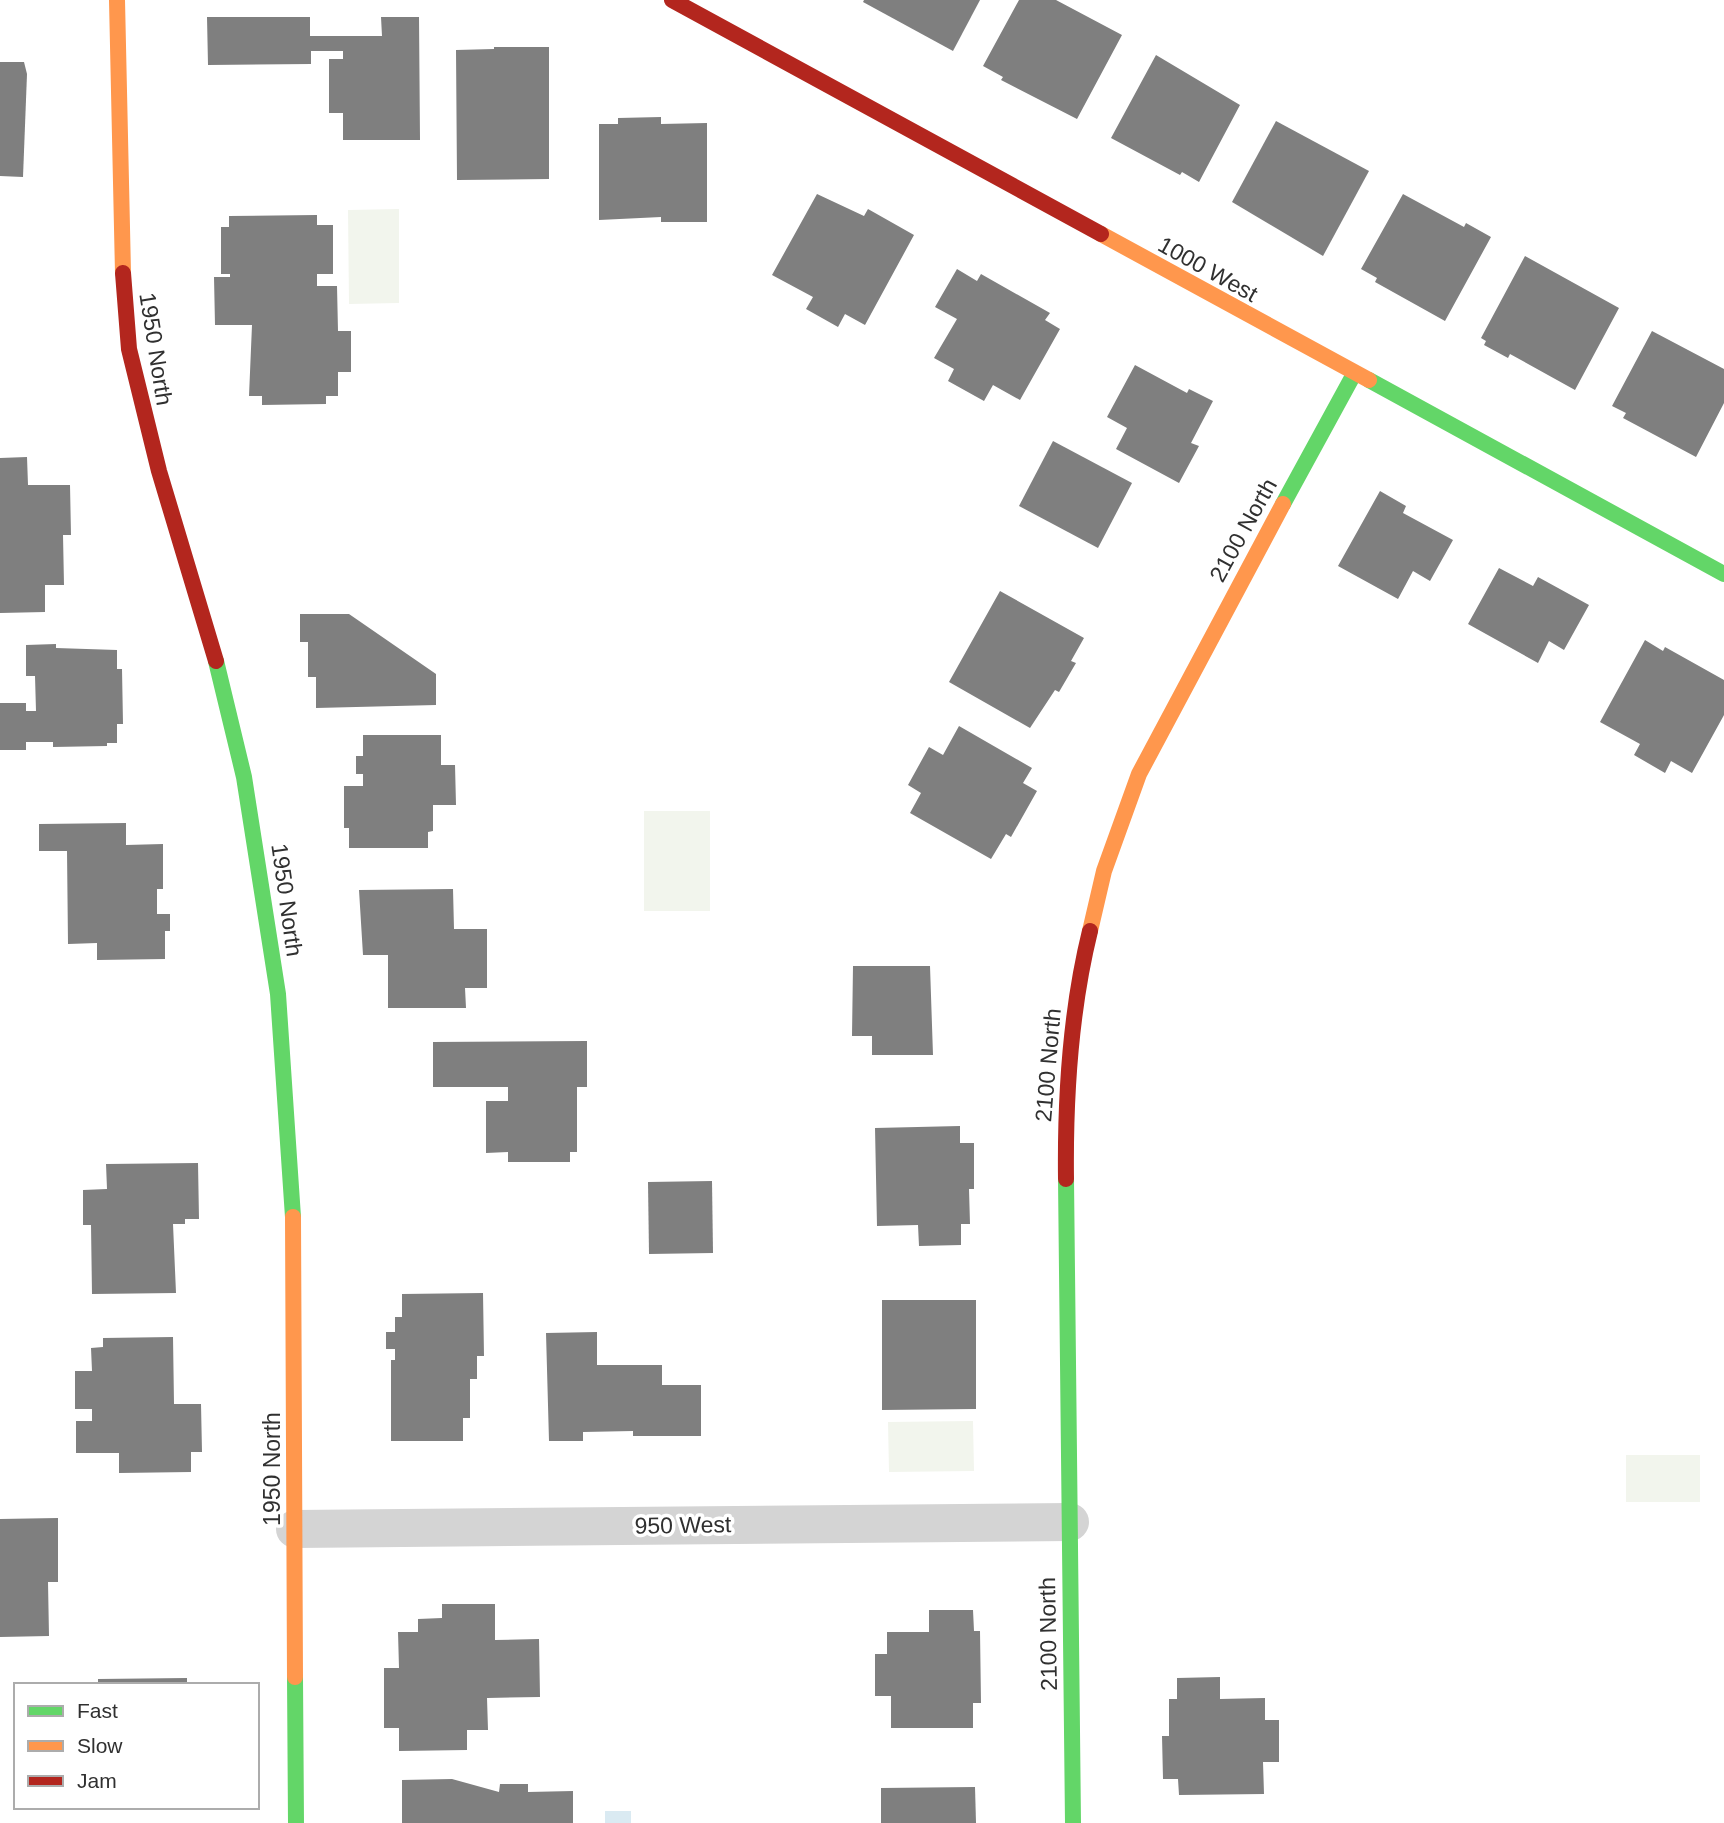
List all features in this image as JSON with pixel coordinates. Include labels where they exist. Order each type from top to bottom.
[{"type":"street","name":"1950 North","points":[[117,0],[121,246],[130,349],[159,471],[206,620],[244,777],[278,994],[293,1193],[296,1823]]},
{"type":"street","name":"1000 West","points":[[672,0],[1353,374],[1724,574]]},
{"type":"street","name":"2100 North","points":[[1073,1823],[1065,1125],[1073,1022],[1090,921],[1120,822],[1161,728],[1353,374]]},
{"type":"street","name":"950 West","points":[[295,1529],[1070,1522]]},
{"type":"shaded area","points":[[399,209],[399,303],[349,304],[348,210]]},
{"type":"shaded area","points":[[644,811],[710,811],[710,911],[644,911]]},
{"type":"shaded area","points":[[973,1421],[974,1471],[889,1472],[888,1422]]},
{"type":"shaded area","points":[[1626,1455],[1700,1455],[1700,1502],[1626,1502]]},
{"type":"shaded area","points":[[605,1811],[631,1811],[631,1823],[605,1823]]},
{"type":"building","points":[[980,0],[953,51],[863,2]]},
{"type":"building","points":[[1019,0],[1056,0],[1122,35],[1077,119],[1001,80],[1003,77],[983,66]]},
{"type":"building","points":[[207,17],[310,17],[310,36],[382,36],[381,17],[419,17],[420,140],[343,140],[343,113],[329,113],[329,59],[343,59],[343,51],[311,51],[311,64],[208,65]]},
{"type":"building","points":[[549,47],[549,179],[457,180],[456,50]]},
{"type":"building","points":[[1156,55],[1240,105],[1199,182],[1182,172],[1180,175],[1111,138]]},
{"type":"building","points":[[0,62],[24,62],[27,74],[23,177],[0,176]]},
{"type":"building","points":[[661,117],[661,124],[707,123],[707,222],[661,222],[661,217],[599,220],[599,124],[618,124],[618,118]]},
{"type":"building","points":[[1276,121],[1369,171],[1323,256],[1232,202]]},
{"type":"building","points":[[817,194],[864,216],[868,209],[914,235],[865,325],[845,314],[838,327],[806,309],[813,297],[772,275]]},
{"type":"building","points":[[1403,194],[1464,227],[1466,223],[1491,237],[1445,321],[1375,282],[1377,278],[1361,269]]},
{"type":"building","points":[[317,215],[317,225],[333,225],[333,274],[317,274],[317,286],[337,286],[338,331],[351,331],[351,372],[338,372],[338,396],[326,396],[326,404],[262,405],[262,396],[249,396],[252,325],[215,325],[214,277],[230,277],[230,274],[221,274],[221,227],[229,227],[229,216]]},
{"type":"building","points":[[1525,256],[1619,308],[1575,390],[1510,354],[1508,358],[1484,345],[1486,341],[1481,338]]},
{"type":"building","points":[[957,269],[977,281],[981,274],[1050,313],[1045,320],[1060,329],[1020,400],[993,385],[984,401],[948,381],[954,369],[934,358],[957,319],[935,307]]},
{"type":"building","points":[[1652,331],[1724,369],[1724,403],[1696,457],[1623,418],[1626,413],[1612,406]]},
{"type":"building","points":[[1135,365],[1187,393],[1189,389],[1213,401],[1191,443],[1199,446],[1179,483],[1116,449],[1127,428],[1107,417]]},
{"type":"building","points":[[1053,441],[1132,483],[1098,548],[1019,506]]},
{"type":"building","points":[[27,457],[28,485],[70,485],[71,535],[63,535],[64,585],[45,585],[45,612],[0,613],[0,458]]},
{"type":"building","points":[[1380,491],[1406,506],[1403,513],[1453,540],[1430,581],[1413,571],[1398,599],[1338,566]]},
{"type":"building","points":[[1499,568],[1533,586],[1538,577],[1589,605],[1564,650],[1549,641],[1538,663],[1468,624]]},
{"type":"building","points":[[1000,591],[1084,638],[1071,661],[1076,663],[1059,692],[1055,690],[1030,728],[949,682]]},
{"type":"building","points":[[300,614],[349,614],[436,674],[436,705],[316,708],[316,677],[308,677],[308,642],[300,642]]},
{"type":"building","points":[[1645,640],[1663,651],[1665,647],[1724,680],[1724,715],[1692,773],[1671,761],[1665,773],[1634,755],[1640,744],[1600,722]]},
{"type":"building","points":[[56,644],[56,648],[117,650],[117,669],[122,669],[123,724],[117,724],[117,743],[107,743],[107,746],[53,747],[53,742],[26,742],[26,750],[0,750],[0,703],[26,703],[26,711],[36,711],[35,676],[26,676],[26,645]]},
{"type":"building","points":[[959,726],[1032,768],[1023,783],[1037,791],[1011,837],[1006,834],[991,859],[910,813],[921,793],[908,785],[929,747],[943,755]]},
{"type":"building","points":[[363,735],[441,735],[441,765],[455,765],[456,805],[433,805],[433,831],[428,832],[428,848],[349,848],[349,828],[344,828],[344,786],[363,786],[363,774],[356,774],[356,756],[363,756]]},
{"type":"building","points":[[126,823],[126,845],[163,844],[163,889],[157,889],[157,914],[170,914],[170,931],[165,931],[165,959],[97,960],[97,943],[68,944],[67,851],[39,851],[39,824]]},
{"type":"building","points":[[453,889],[454,929],[487,929],[487,988],[465,988],[466,1008],[388,1008],[388,955],[363,955],[359,890]]},
{"type":"building","points":[[853,966],[930,966],[933,1055],[872,1055],[872,1036],[852,1036]]},
{"type":"building","points":[[587,1041],[587,1087],[577,1087],[577,1152],[570,1152],[570,1162],[508,1162],[508,1152],[486,1153],[486,1101],[508,1101],[508,1087],[433,1087],[433,1042]]},
{"type":"building","points":[[960,1126],[960,1143],[974,1143],[974,1189],[969,1189],[970,1224],[961,1224],[961,1245],[919,1246],[918,1225],[877,1226],[875,1128]]},
{"type":"building","points":[[198,1163],[199,1219],[185,1219],[185,1224],[173,1224],[176,1293],[92,1294],[91,1225],[83,1225],[83,1190],[107,1189],[106,1164]]},
{"type":"building","points":[[712,1181],[713,1253],[649,1254],[648,1182]]},
{"type":"building","points":[[483,1293],[484,1356],[477,1356],[477,1379],[470,1379],[470,1418],[463,1418],[463,1441],[391,1441],[391,1360],[395,1360],[395,1349],[386,1349],[386,1332],[395,1332],[395,1317],[402,1317],[402,1294]]},
{"type":"building","points":[[882,1300],[976,1300],[976,1409],[882,1410]]},
{"type":"building","points":[[597,1332],[597,1365],[662,1365],[662,1385],[701,1385],[701,1436],[633,1436],[633,1431],[583,1432],[583,1441],[549,1441],[546,1333]]},
{"type":"building","points":[[173,1337],[174,1404],[201,1404],[202,1452],[191,1452],[191,1472],[119,1473],[119,1453],[76,1453],[76,1421],[92,1421],[92,1409],[75,1409],[75,1371],[92,1371],[91,1348],[103,1347],[103,1338]]},
{"type":"building","points":[[58,1518],[58,1582],[48,1582],[49,1636],[0,1637],[0,1519]]},
{"type":"building","points":[[442,1604],[495,1604],[495,1640],[539,1639],[540,1697],[487,1698],[488,1730],[467,1730],[467,1750],[399,1751],[399,1728],[384,1728],[384,1668],[399,1668],[398,1632],[418,1632],[418,1619],[442,1618]]},
{"type":"building","points":[[929,1610],[973,1610],[974,1631],[980,1631],[981,1703],[973,1703],[973,1728],[891,1728],[891,1696],[875,1696],[875,1654],[887,1654],[887,1632],[929,1632]]},
{"type":"building","points":[[1220,1677],[1220,1699],[1265,1698],[1265,1720],[1279,1720],[1279,1762],[1263,1762],[1264,1794],[1179,1795],[1178,1779],[1163,1779],[1162,1736],[1169,1736],[1169,1699],[1177,1699],[1177,1678]]},
{"type":"building","points":[[187,1678],[187,1683],[98,1683],[98,1679]]},
{"type":"building","points":[[452,1779],[499,1792],[500,1784],[528,1784],[528,1792],[573,1791],[573,1823],[402,1823],[402,1780]]},
{"type":"building","points":[[975,1787],[976,1823],[881,1823],[881,1788]]},
{"type":"traffic: fast","points":[[1283,504],[1354,374]]},
{"type":"traffic: fast","points":[[1369,380],[1724,574]]},
{"type":"traffic: fast","points":[[216,661],[244,777],[278,994],[293,1217]]},
{"type":"traffic: fast","points":[[1066,1179],[1073,1823]]},
{"type":"traffic: fast","points":[[295,1677],[296,1823]]},
{"type":"traffic: slow","points":[[117,0],[123,273]]},
{"type":"traffic: slow","points":[[1101,234],[1369,380]]},
{"type":"traffic: slow","points":[[1090,931],[1104,871],[1139,774],[1283,504]]},
{"type":"traffic: slow","points":[[293,1217],[295,1677]]},
{"type":"traffic: jam","points":[[672,0],[1101,234]]},
{"type":"traffic: jam","points":[[123,273],[129,349],[159,471],[216,661]]},
{"type":"traffic: jam","points":[[1066,1179],[1070,1054],[1090,931]]}]
